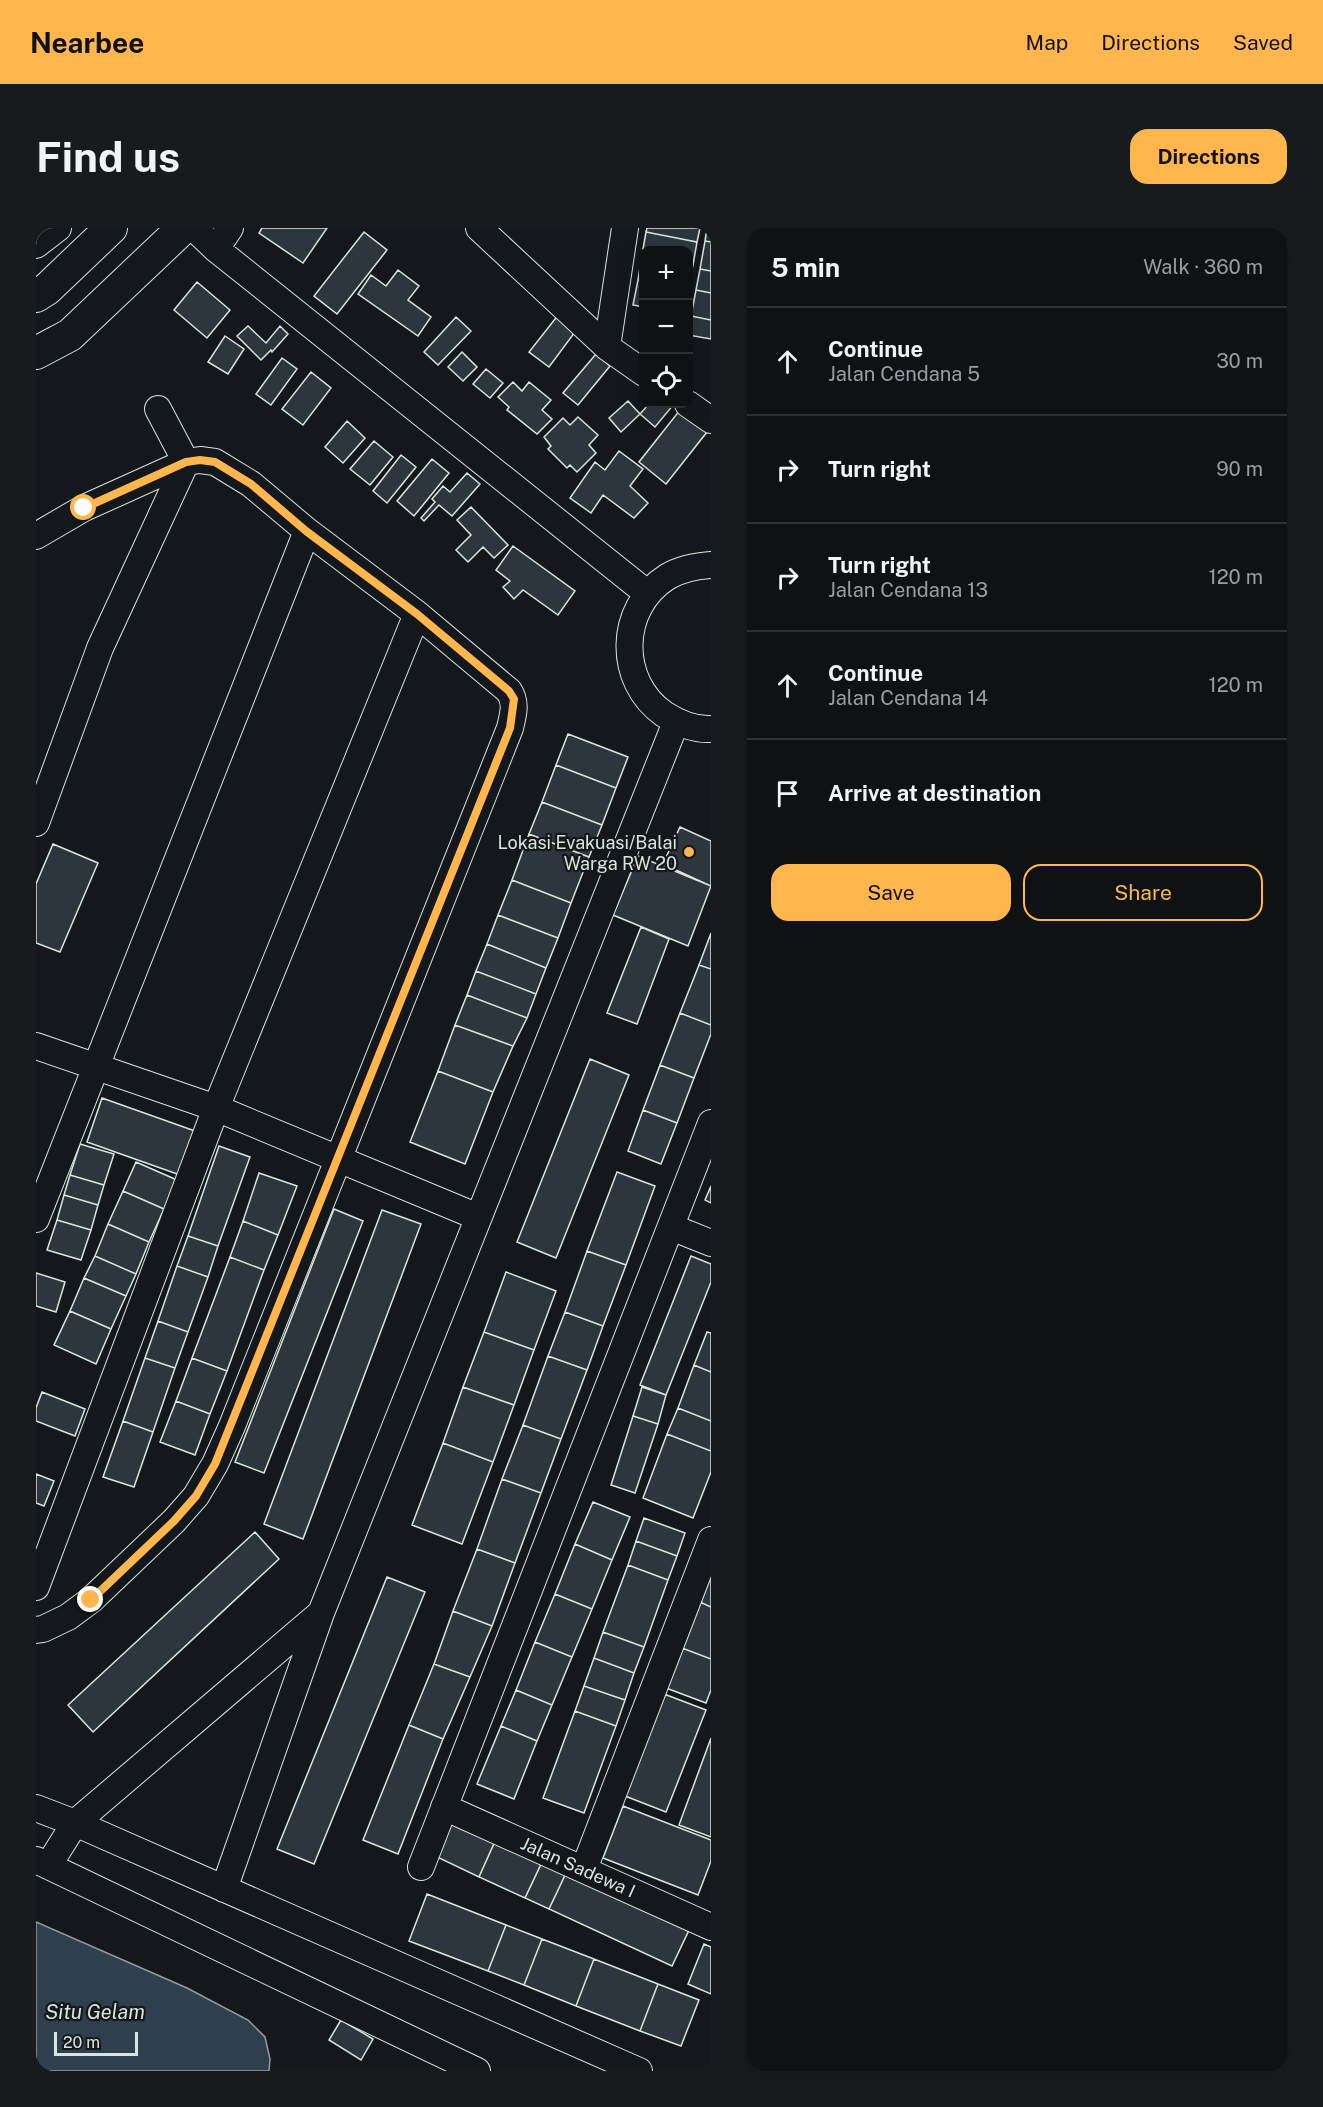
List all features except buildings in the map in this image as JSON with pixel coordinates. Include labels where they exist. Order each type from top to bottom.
[{"type":"street","points":[[36,245],[58,228]]},
{"type":"street","points":[[36,296],[47,289],[111,228]]},
{"type":"street","points":[[36,353],[70,335],[183,228]]},
{"type":"street","points":[[194,228],[223,238],[648,594]]},
{"type":"street","points":[[607,347],[625,228]]},
{"type":"street","points":[[485,230],[607,347],[639,369]]},
{"type":"street","points":[[693,407],[711,420]]},
{"type":"street","points":[[158,409],[186,462]]},
{"type":"street","points":[[36,536],[84,508],[186,462],[200,460],[215,462],[251,484],[306,531],[417,614],[509,691],[514,699],[510,728],[215,1464],[196,1496],[91,1600],[68,1617],[36,1630]]},
{"type":"street","points":[[36,823],[100,648],[186,462]]},
{"type":"street","points":[[36,1219],[306,531]]},
{"type":"street","points":[[711,565],[691,567],[667,577],[648,594],[632,620],[628,650],[634,679],[651,705],[676,722],[690,727],[711,729]]},
{"type":"street","points":[[36,1587],[216,1108],[417,614]]},
{"type":"street","points":[[224,1889],[321,1612],[676,722]]},
{"type":"street","points":[[36,1046],[216,1108],[478,1217]]},
{"type":"street","points":[[421,1867],[711,1123]]},
{"type":"street","points":[[671,1227],[711,1243]]},
{"type":"street","points":[[584,1869],[710,1547]]},
{"type":"street","points":[[321,1612],[71,1828],[46,1861],[477,2071]]},
{"type":"street","name":"Jalan Sadewa I","points":[[444,1807],[584,1869],[709,1918]]},
{"type":"street","points":[[36,1808],[71,1828],[224,1889],[639,2071]]},
{"type":"water","name":"Situ Gelam","points":[[36,1922],[187,1988],[248,2020],[265,2037],[270,2059],[269,2071],[36,2071]]},
{"type":"place","name":"Lokasi Evakuasi/Balai Warga RW 20","points":[[689,852]]},
{"type":"route","points":[[84,508],[186,462],[200,460],[215,462],[251,484],[306,531],[417,614],[509,691],[514,699],[510,728],[215,1464],[196,1496],[174,1521],[91,1600]]}]
